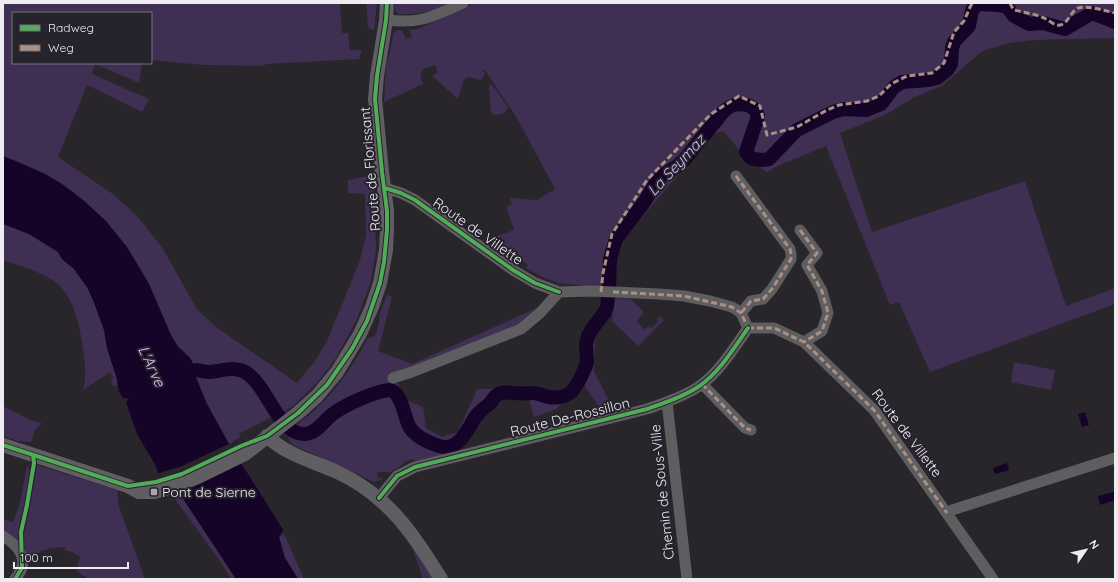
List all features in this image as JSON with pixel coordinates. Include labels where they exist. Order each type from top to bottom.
[{"type":"main road","name":"Route de Florissant","points":[[3,445],[131,487],[166,480],[200,471],[243,450],[270,434],[298,413],[317,396],[332,379],[352,349],[367,321],[380,283],[386,243],[387,211],[375,99],[376,76],[386,20],[387,3]]},
{"type":"main road","points":[[270,434],[279,447],[347,477],[365,487],[379,498],[396,515],[415,539],[441,579]]},
{"type":"street","points":[[386,20],[405,22],[420,21],[463,3]]},
{"type":"street","points":[[736,176],[790,249],[791,254],[791,259],[763,299],[751,301],[741,313],[748,328]]},
{"type":"street","name":"Route de Villette","points":[[385,188],[408,196],[513,270],[535,283],[559,292],[609,292],[684,296],[732,307],[741,313]]},
{"type":"street","points":[[800,230],[817,253],[807,265],[822,291],[828,313],[822,331],[804,342]]},
{"type":"street","points":[[393,378],[412,372],[521,328],[540,312],[559,292]]},
{"type":"street","name":"Route de Villette","points":[[748,328],[774,328],[804,342],[874,410],[993,579]]},
{"type":"street","name":"Route De-Rossillon","points":[[379,498],[397,476],[415,467],[647,409],[693,390],[702,384],[725,360],[748,328]]},
{"type":"street","points":[[702,384],[745,428],[751,430]]},
{"type":"street","name":"Chemin de Sous-Ville","points":[[666,402],[687,579]]},
{"type":"street","points":[[947,513],[952,510],[1115,458]]},
{"type":"street","points":[[3,536],[17,547],[22,557],[22,568],[15,579]]},
{"type":"shaded area","points":[[3,3],[340,3],[342,33],[348,33],[350,50],[362,50],[359,59],[266,64],[264,66],[203,65],[152,60],[152,12],[12,12],[12,64],[95,64],[92,74],[149,99],[142,112],[87,85],[58,157],[113,194],[139,218],[163,249],[197,309],[216,327],[297,383],[315,361],[327,341],[360,260],[366,235],[365,194],[348,193],[348,180],[374,175],[376,250],[371,281],[357,319],[336,358],[317,383],[293,406],[277,416],[275,415],[239,434],[240,437],[229,444],[207,404],[194,375],[197,370],[196,368],[172,337],[148,283],[129,250],[105,221],[77,195],[45,174],[3,156]]},
{"type":"shaded area","points":[[366,3],[377,3],[374,30],[368,27]]},
{"type":"shaded area","points":[[395,3],[451,3],[425,12],[398,14],[395,10]]},
{"type":"shaded area","points":[[474,3],[1115,3],[1115,38],[1034,40],[1010,43],[992,48],[981,52],[943,85],[913,98],[885,115],[840,133],[872,232],[1025,181],[1066,306],[1115,288],[1115,304],[930,372],[899,302],[890,305],[826,146],[767,172],[748,160],[723,131],[713,134],[615,249],[611,249],[607,273],[609,288],[559,283],[542,277],[526,268],[528,265],[488,239],[514,230],[506,207],[512,204],[510,198],[537,200],[555,189],[518,120],[485,70],[482,70],[485,74],[481,80],[469,77],[464,79],[458,99],[432,76],[438,72],[435,65],[423,69],[420,75],[423,84],[384,102],[386,69],[394,32],[397,30],[402,30],[406,39],[412,37],[409,30],[418,29]]},
{"type":"shaded area","points":[[95,64],[142,64],[139,83]]},
{"type":"shaded area","points":[[489,85],[492,85],[508,107],[505,112],[499,115],[491,114]]},
{"type":"shaded area","points":[[3,224],[29,234],[58,252],[62,259],[74,269],[87,287],[104,330],[107,348],[117,379],[117,385],[113,386],[111,380],[113,377],[110,372],[83,390],[85,372],[84,354],[73,306],[57,283],[28,269],[3,260]]},
{"type":"shaded area","points":[[387,294],[392,297],[378,351],[412,364],[539,307],[520,325],[392,374],[408,401],[423,407],[426,428],[442,437],[458,432],[477,389],[520,389],[550,401],[577,378],[587,333],[595,335],[594,371],[612,407],[602,411],[583,384],[556,409],[534,417],[529,400],[519,397],[502,398],[479,418],[464,446],[451,449],[451,453],[416,462],[413,459],[404,462],[391,472],[378,472],[377,477],[384,479],[374,482],[293,445],[289,439],[290,431],[324,401],[351,367],[368,338],[375,336],[379,323],[379,316]]},
{"type":"shaded area","points":[[612,298],[630,299],[644,312],[637,321],[645,330],[648,326],[651,328],[658,322],[657,319],[660,316],[664,320],[638,346],[612,321],[613,314],[608,312]]},
{"type":"shaded area","points":[[1014,362],[1055,370],[1051,390],[1011,382]]},
{"type":"shaded area","points":[[3,406],[31,420],[42,423],[35,430],[31,442],[17,441],[3,436]]},
{"type":"shaded area","points":[[29,465],[28,469],[30,469],[25,506],[20,520],[18,544],[3,532],[3,519],[13,522],[20,503],[27,466]]},
{"type":"shaded area","points":[[37,465],[117,490],[119,506],[145,579],[89,579],[76,571],[80,557],[74,553],[64,550],[66,547],[50,548],[28,557],[24,547],[24,533]]},
{"type":"shaded area","points":[[180,494],[236,579],[231,579],[220,561],[172,495]]},
{"type":"shaded area","points":[[284,534],[304,579],[298,579],[285,558],[279,537]]},
{"type":"shaded area","points":[[415,545],[436,579],[423,579],[412,547]]},
{"type":"water","name":"L'Arve","points":[[3,156],[45,174],[62,184],[83,200],[106,221],[127,247],[149,284],[171,335],[178,347],[190,358],[197,370],[195,375],[207,404],[229,444],[282,528],[283,530],[279,537],[285,558],[298,579],[236,579],[180,494],[158,473],[156,466],[137,434],[126,402],[129,399],[123,398],[119,391],[117,379],[107,348],[104,330],[87,287],[74,269],[62,259],[58,252],[29,234],[3,224]]},
{"type":"water","points":[[1085,412],[1089,425],[1082,427],[1078,414]]},
{"type":"water","points":[[1007,463],[1009,470],[995,474],[993,468]]},
{"type":"water","points":[[1114,492],[1115,500],[1100,505],[1098,496]]},
{"type":"pier","name":"Pont de Sierne","points":[[231,443],[243,462],[180,494],[178,494],[156,474],[182,466]]},
{"type":"waterway","name":"La Seymaz","points":[[197,370],[210,372],[236,369],[245,372],[253,378],[280,418],[288,427],[296,432],[305,434],[314,431],[334,413],[361,398],[390,390],[394,392],[400,400],[409,426],[414,433],[422,439],[435,445],[446,447],[452,446],[458,443],[478,414],[501,393],[537,393],[556,398],[563,397],[573,390],[586,366],[586,344],[588,336],[607,307],[610,259],[616,239],[645,201],[655,184],[663,175],[684,160],[727,109],[732,106],[742,104],[752,107],[758,116],[746,152],[751,158],[754,159],[769,159],[797,130],[833,112],[844,109],[866,110],[881,104],[894,87],[902,82],[937,78],[947,70],[951,64],[954,42],[969,26],[972,10],[978,4],[1007,7],[1014,16],[1029,24],[1043,23],[1065,29],[1092,13],[1115,22]]},
{"type":"marked path","points":[[601,292],[603,273],[612,234],[647,180],[711,114],[739,96],[760,106],[767,135],[797,127],[839,105],[867,101],[879,96],[891,84],[907,76],[932,73],[944,63],[954,32],[964,21],[971,5],[974,3]]},
{"type":"marked path","points":[[1010,3],[1015,10],[1039,16],[1058,25],[1063,24],[1075,10],[1082,7],[1115,13]]},
{"type":"marked path","points":[[736,176],[790,249],[791,254],[791,259],[772,289],[763,299],[751,301],[741,313]]},
{"type":"marked path","points":[[800,230],[817,253],[807,265],[822,291],[828,313],[822,331],[804,342]]},
{"type":"marked path","points":[[613,292],[684,296],[732,307],[741,313],[748,328]]},
{"type":"marked path","points":[[748,328],[774,328],[804,342],[874,410],[947,513]]},
{"type":"marked path","points":[[702,384],[745,428],[751,430]]},
{"type":"cycle path","points":[[3,445],[128,486],[156,482],[182,474],[241,446],[267,436],[298,413],[327,385],[352,349],[367,321],[380,283],[384,262],[387,211],[375,99],[387,3]]},
{"type":"cycle path","points":[[385,188],[401,193],[415,200],[513,270],[535,283],[559,292]]},
{"type":"cycle path","points":[[379,498],[397,476],[415,467],[647,409],[680,397],[692,391],[713,375],[726,360],[748,328]]},
{"type":"cycle path","points":[[15,579],[22,568],[21,532],[34,463],[33,455]]},
{"type":"place","name":"Pont de Sierne","points":[[154,492]]}]
